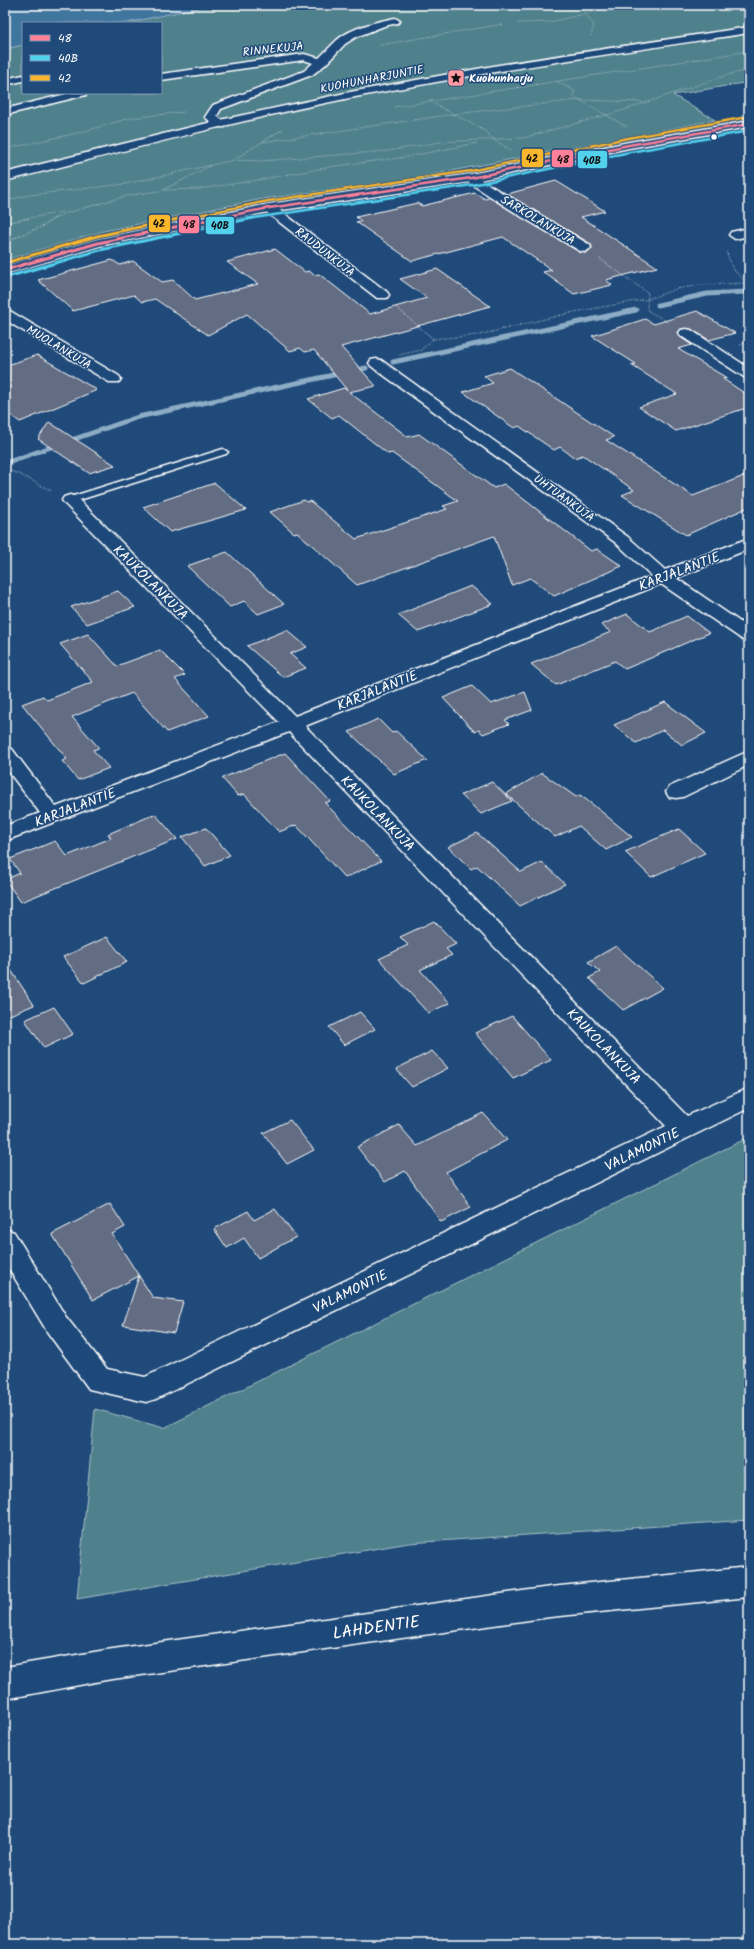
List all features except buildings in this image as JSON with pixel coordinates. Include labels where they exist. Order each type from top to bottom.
[{"type":"main road","points":[[504,7],[514,5]]},
{"type":"main road","points":[[322,62],[341,42],[352,35],[381,24],[395,21]]},
{"type":"main road","name":"KUOHUNHARJUNTIE","points":[[5,178],[313,103],[387,88],[594,53],[749,30]]},
{"type":"main road","name":"RINNEKUJA","points":[[162,77],[304,57],[322,62]]},
{"type":"main road","name":"RINNEKUJA","points":[[217,107],[308,73],[322,62]]},
{"type":"main road","points":[[5,82],[22,78]]},
{"type":"main road","points":[[5,112],[47,103],[78,94]]},
{"type":"main road","points":[[217,107],[211,117],[221,125]]},
{"type":"main road","points":[[5,270],[105,242],[268,208],[471,178],[629,146],[748,125]]},
{"type":"main road","name":"SARKOLANKUJA","points":[[471,178],[526,214],[585,248]]},
{"type":"main road","name":"RAUDUNKUJA","points":[[268,208],[382,295]]},
{"type":"main road","points":[[735,235],[749,232]]},
{"type":"main road","name":"MUOLANKUJA","points":[[5,314],[114,379]]},
{"type":"main road","points":[[686,333],[749,374]]},
{"type":"main road","name":"UHTUANKUJA","points":[[376,363],[622,540],[663,577],[749,636]]},
{"type":"main road","name":"KAUKOLANKUJA","points":[[70,500],[292,724],[684,1129]]},
{"type":"main road","name":"KARJALANTIE","points":[[5,834],[292,724],[749,543]]},
{"type":"main road","points":[[5,753],[52,816]]},
{"type":"main road","points":[[676,792],[749,757]]},
{"type":"main road","name":"VALAMONTIE","points":[[5,1240],[57,1325],[99,1380],[146,1390],[749,1097]]},
{"type":"main road","name":"LAHDENTIE","points":[[5,1683],[106,1665],[550,1602],[749,1582]]},
{"type":"lane","points":[[70,500],[222,452]]},
{"type":"path","points":[[578,5],[585,14]]},
{"type":"path","points":[[514,23],[550,22],[608,10],[714,5]]},
{"type":"path","points":[[375,46],[427,39],[465,29],[508,24]]},
{"type":"path","points":[[390,107],[749,51]]},
{"type":"path","points":[[5,242],[41,227],[63,214],[126,196],[164,190],[199,189],[336,166],[406,157],[486,141],[523,138],[645,102],[727,75],[749,70]]},
{"type":"path","points":[[557,82],[575,91],[573,96],[579,100],[606,114]]},
{"type":"path","points":[[260,142],[455,114],[579,100],[645,102]]},
{"type":"path","points":[[429,101],[485,131],[494,140]]},
{"type":"path","points":[[5,149],[82,132],[130,118],[157,114],[204,111],[217,107]]},
{"type":"path","points":[[234,160],[260,142],[283,129]]},
{"type":"path","points":[[5,201],[29,195],[125,184],[234,160],[261,161],[388,151],[440,142],[486,141]]},
{"type":"path","points":[[164,190],[213,164]]},
{"type":"path","points":[[5,223],[75,210]]},
{"type":"path","points":[[735,235],[725,249],[733,269],[748,283]]},
{"type":"path","points":[[585,248],[648,293],[647,310],[686,333]]},
{"type":"path","points":[[376,363],[387,357],[421,350],[433,339],[480,335],[574,312],[648,299],[676,289],[701,285],[748,283]]},
{"type":"path","points":[[382,295],[433,339]]},
{"type":"path","points":[[5,469],[19,474],[70,500]]},
{"type":"green space","points":[[210,5],[500,5],[504,7],[514,5],[749,5],[749,82],[673,95],[715,120],[410,179],[263,199],[104,231],[5,260],[5,49],[22,45],[22,94],[162,94],[162,22],[132,22]]},
{"type":"green space","points":[[749,1137],[749,1520],[409,1543],[77,1599],[95,1409],[164,1428]]},
{"type":"water","points":[[5,5],[210,5],[132,22],[22,22],[22,45],[5,49]]},
{"type":"waterway","points":[[658,305],[707,294],[745,292],[749,294]]},
{"type":"waterway","points":[[393,362],[636,310]]},
{"type":"waterway","points":[[8,462],[138,417],[366,368]]},
{"type":"transit line","name":"42","points":[[5,263],[97,236],[268,201],[470,171],[628,138],[748,117]]},
{"type":"transit line","name":"48","points":[[5,270],[98,243],[269,208],[471,178],[629,145],[749,124]]},
{"type":"transit line","name":"40B","points":[[7,277],[100,250],[270,215],[472,185],[630,152],[749,131]]},
{"type":"place","name":"Kuohunharju","points":[[456,78]]}]
